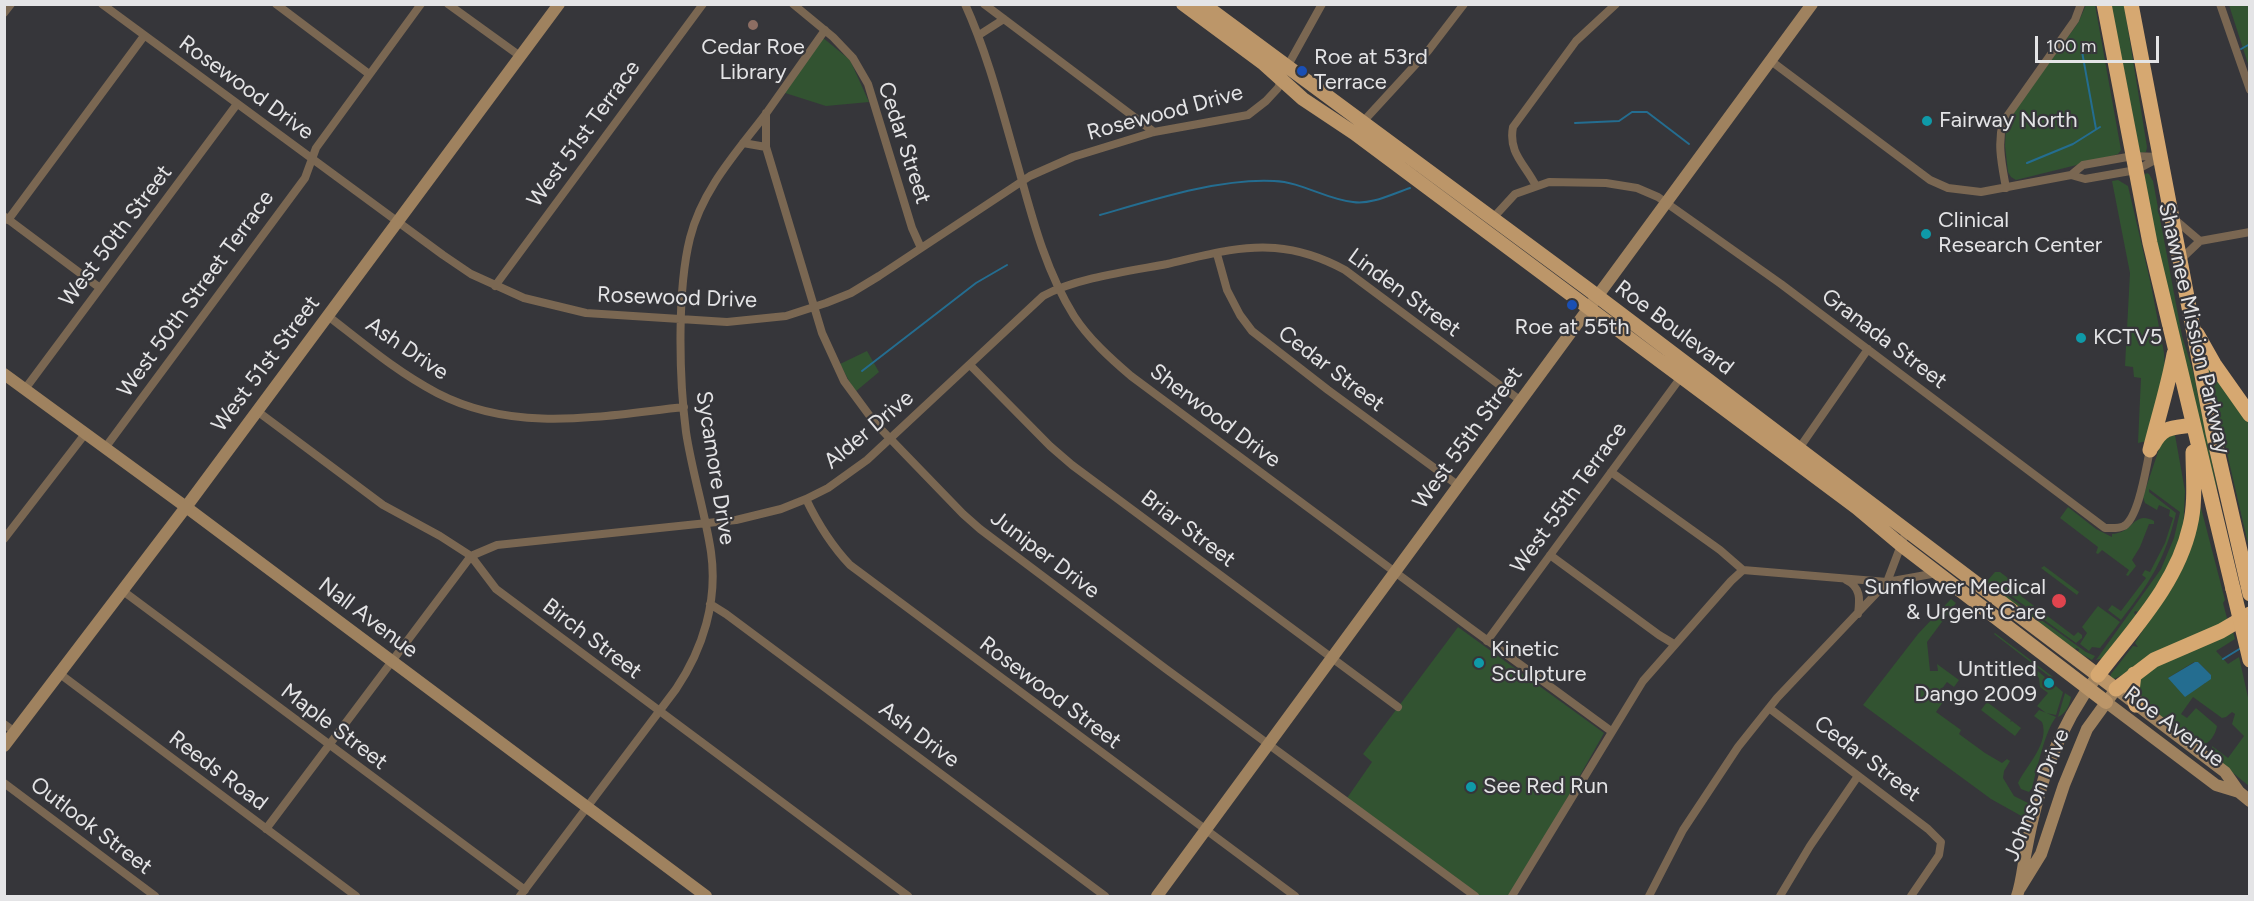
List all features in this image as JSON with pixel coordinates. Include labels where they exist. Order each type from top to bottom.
[{"type":"highway","name":"Shawnee Mission Parkway","points":[[2104,4],[2134,163],[2175,348],[2250,660]]},
{"type":"highway","name":"Shawnee Mission Parkway","points":[[2131,4],[2215,443],[2248,587]]},
{"type":"highway","points":[[2192,326],[2214,364],[2250,415]]},
{"type":"highway","points":[[2150,450],[2159,409],[2168,389],[2175,348]]},
{"type":"highway","points":[[2098,675],[2157,598],[2176,566],[2186,541],[2193,502],[2193,425],[2164,430],[2150,450]]},
{"type":"highway","points":[[2116,689],[2166,653],[2221,631],[2250,614]]},
{"type":"highway","points":[[2134,674],[2132,692],[2136,705]]},
{"type":"main road","name":"Roe Boulevard","points":[[1183,4],[1264,64],[1284,73]]},
{"type":"main road","name":"Roe Boulevard","points":[[1203,4],[1284,73],[1303,99],[1358,128],[1493,218],[1681,377],[1857,508],[1904,538],[2116,689]]},
{"type":"main road","name":"Roe Boulevard","points":[[1358,128],[1798,450],[1904,538],[1937,573],[2088,688]]},
{"type":"main road","name":"Roe Avenue","points":[[2088,688],[2106,702]]},
{"type":"street","points":[[4,14],[11,4]]},
{"type":"street","name":"Rosewood Drive","points":[[102,4],[443,255],[471,274],[495,286],[551,306],[586,313],[682,320],[748,321],[786,316],[851,293],[1030,176],[1073,157],[1155,132],[1248,115],[1278,88],[1322,4]]},
{"type":"street","points":[[276,4],[369,74]]},
{"type":"street","name":"West 50th Street Terrace","points":[[105,448],[304,178],[316,148],[326,133],[421,4]]},
{"type":"street","points":[[448,4],[520,56]]},
{"type":"street","name":"West 51st Street","points":[[4,746],[10,728],[60,674],[123,591],[559,4]]},
{"type":"street","name":"West 51st Terrace","points":[[495,286],[703,4]]},
{"type":"street","name":"Cedar Street","points":[[794,4],[853,58],[868,84],[912,228],[921,248]]},
{"type":"street","name":"Sherwood Drive","points":[[966,4],[979,34],[1042,249],[1060,290],[1075,316],[1108,357],[1395,573],[1611,731]]},
{"type":"street","points":[[984,4],[1155,132]]},
{"type":"street","points":[[1358,128],[1428,51],[1464,4]]},
{"type":"street","points":[[1493,218],[1515,195],[1536,186],[1514,151],[1511,140],[1513,127],[1576,42],[1616,4]]},
{"type":"street","name":"West 55th Street","points":[[1157,897],[1812,4]]},
{"type":"street","points":[[2006,188],[1999,150],[2002,122],[2075,20],[2081,4]]},
{"type":"street","points":[[2220,4],[2250,90]]},
{"type":"street","points":[[979,34],[1005,19]]},
{"type":"street","name":"Sycamore Drive","points":[[523,893],[660,712],[695,658],[706,626],[712,568],[691,458],[684,407],[682,320],[685,266],[700,208],[716,180],[825,30]]},
{"type":"street","points":[[100,288],[6,219],[144,36]]},
{"type":"street","points":[[1771,61],[1930,180],[1948,188],[1965,192],[1981,192],[2071,175],[2085,179],[2159,157]]},
{"type":"street","name":"West 50th Street","points":[[25,389],[237,104]]},
{"type":"street","name":"Juniper Drive","points":[[766,113],[766,147],[822,333],[844,381],[891,440],[980,529],[1475,897]]},
{"type":"street","points":[[742,143],[766,147]]},
{"type":"street","points":[[2071,175],[2083,165],[2134,163],[2159,157]]},
{"type":"street","name":"Granada Street","points":[[1536,186],[1549,182],[1606,183],[1637,188],[1667,202],[1868,349],[2105,528],[2115,529],[2131,520],[2143,483],[2150,450]]},
{"type":"street","points":[[2171,217],[2200,242]]},
{"type":"street","points":[[2179,261],[2200,242],[2250,232]]},
{"type":"street","name":"Linden Street","points":[[1217,254],[1256,247],[1276,248],[1301,252],[1325,260],[1345,270],[1521,401]]},
{"type":"street","name":"Cedar Street","points":[[1217,254],[1227,290],[1240,315],[1252,331],[1337,397],[1459,486]]},
{"type":"street","name":"Alder Drive","points":[[471,556],[497,545],[750,518],[806,499],[847,476],[891,440],[1043,296],[1088,280],[1217,254]]},
{"type":"street","name":"Ash Drive","points":[[328,316],[415,381],[456,401],[495,413],[553,420],[684,407]]},
{"type":"street","points":[[1798,450],[1868,349]]},
{"type":"street","name":"Briar Street","points":[[969,365],[1072,465],[1398,707]]},
{"type":"street","name":"Nall Avenue","points":[[4,374],[186,507],[706,897]]},
{"type":"street","name":"West 55th Terrace","points":[[1487,641],[1681,377]]},
{"type":"street","name":"Birch Street","points":[[257,411],[383,505],[471,556],[496,589],[908,897]]},
{"type":"street","points":[[4,539],[85,434]]},
{"type":"street","points":[[1611,472],[1711,543],[1743,570],[1887,582],[1937,573]]},
{"type":"street","name":"Rosewood Street","points":[[806,499],[821,530],[833,548],[850,566],[1295,897]]},
{"type":"street","points":[[1649,897],[1683,831],[1738,747],[1813,659],[1887,582],[1904,538]]},
{"type":"street","points":[[1550,555],[1674,644]]},
{"type":"street","points":[[266,829],[471,556]]},
{"type":"street","points":[[1512,897],[1643,681],[1743,570]]},
{"type":"street","points":[[1843,578],[1853,583],[1859,593],[1858,614]]},
{"type":"street","name":"Maple Street","points":[[123,591],[523,893]]},
{"type":"street","name":"Ash Drive","points":[[710,604],[1105,897]]},
{"type":"street","name":"Reeds Road","points":[[60,674],[356,897]]},
{"type":"street","name":"Johnson Drive","points":[[2019,892],[2026,850],[2052,753],[2062,730],[2098,675]]},
{"type":"street","name":"Johnson Drive","points":[[2019,892],[2041,854],[2079,743],[2086,729],[2116,689]]},
{"type":"street","name":"Roe Avenue","points":[[2116,689],[2225,772],[2239,792],[2250,801]]},
{"type":"street","name":"Roe Avenue","points":[[2106,702],[2216,785],[2239,792]]},
{"type":"street","name":"Cedar Street","points":[[1769,708],[1928,829],[1941,842],[1939,855],[1911,897]]},
{"type":"street","points":[[1780,897],[1858,776]]},
{"type":"street","name":"Outlook Street","points":[[4,783],[155,897]]},
{"type":"green space","points":[[2086,5],[2095,5],[2121,150],[2118,154],[2109,157],[2016,180],[2008,172],[2005,146],[2006,127],[2015,110],[2078,23]]},
{"type":"green space","points":[[2111,5],[2124,5],[2146,152],[2140,153]]},
{"type":"green space","points":[[2229,5],[2249,5],[2249,67]]},
{"type":"green space","points":[[822,37],[850,60],[869,102],[826,106],[782,92]]},
{"type":"green space","points":[[2147,173],[2153,181],[2182,336],[2193,371],[2217,487],[2217,497],[2158,251],[2144,175]]},
{"type":"green space","points":[[2118,180],[2128,186],[2164,353],[2165,372],[2147,441],[2138,443],[2141,378],[2134,377],[2133,367],[2125,366],[2130,273],[2112,181]]},
{"type":"green space","points":[[867,351],[879,372],[855,392],[840,364]]},
{"type":"green space","points":[[2205,358],[2249,423],[2249,548]]},
{"type":"green space","points":[[2175,435],[2185,491],[2183,532],[2163,579],[2138,612],[2135,611],[2136,615],[2103,658],[2096,660],[2161,569],[2174,538],[2180,512],[2149,489],[2149,492],[2176,513],[2167,544],[2148,582],[2121,620],[2108,610],[2112,605],[2121,611],[2146,578],[2142,575],[2145,570],[2150,572],[2165,543],[2173,518],[2169,516],[2170,510],[2159,505],[2157,510],[2145,503],[2143,497],[2163,438]]},
{"type":"green space","points":[[2200,504],[2225,600],[2223,603],[2228,622],[2112,680],[2111,674],[2133,646],[2138,647],[2135,643],[2158,605]]},
{"type":"green space","points":[[2068,507],[2096,529],[2112,537],[2112,534],[2125,530],[2142,518],[2154,521],[2154,524],[2149,524],[2132,560],[2136,566],[2128,576],[2126,575],[2129,570],[2102,550],[2096,553],[2098,547],[2060,518]]},
{"type":"green space","points":[[2044,566],[2079,592],[2077,595],[2041,568]]},
{"type":"green space","points":[[1995,572],[2000,572],[2012,581],[2008,586],[2012,589],[2016,586],[2024,591],[2021,596],[2074,636],[2078,632],[2082,638],[2076,643],[1999,587],[1988,584],[1988,580]]},
{"type":"green space","points":[[2005,594],[2086,652],[2095,656],[2092,660],[2078,652],[2079,649],[2075,650],[2002,597]]},
{"type":"green space","points":[[1951,599],[1956,603],[1927,642],[1930,671],[1938,671],[1937,664],[1959,680],[1954,687],[1947,682],[1938,694],[1945,699],[1936,712],[1961,730],[1959,734],[1985,753],[2002,763],[2007,759],[2010,761],[2003,778],[2014,796],[2028,803],[2025,818],[1991,799],[1863,705],[1918,634]]},
{"type":"green space","points":[[2098,606],[2120,622],[2100,648],[2092,647],[2089,651],[2080,644],[2087,633],[2082,627]]},
{"type":"green space","points":[[1458,627],[1604,733],[1512,896],[1475,896],[1345,801],[1372,762],[1363,754]]},
{"type":"green space","points":[[2233,632],[2235,639],[2216,651],[2228,664],[2239,657],[2249,702],[2249,786],[2212,756],[2212,746],[2228,758],[2244,736],[2232,724],[2235,714],[2232,712],[2222,718],[2193,697],[2181,714],[2187,718],[2196,708],[2217,726],[2212,739],[2200,746],[2140,702],[2137,681],[2149,670]],"holes":[[[2194,662],[2198,662],[2211,675],[2204,684],[2168,678]]]},
{"type":"green space","points":[[1994,634],[2053,677],[2054,680]]},
{"type":"green space","points":[[2034,668],[2063,692],[2056,715],[2046,713],[2037,706],[2048,693],[2040,687],[2039,678],[2032,671]]},
{"type":"green space","points":[[2065,693],[2071,697],[2070,701],[2065,712],[2058,717]]},
{"type":"green space","points":[[1987,702],[2011,720],[2010,722],[2012,721],[2021,728],[2015,736],[1981,710]]},
{"type":"green space","points":[[2039,710],[2056,717],[2045,741],[2029,792],[2021,789],[2018,783],[2043,738],[2042,722],[2034,716]]},
{"type":"water","points":[[2198,662],[2211,675],[2211,679],[2185,697],[2168,678]]},
{"type":"waterway","points":[[2241,49],[2250,44]]},
{"type":"waterway","points":[[2081,46],[2096,129]]},
{"type":"waterway","points":[[1575,123],[1619,121],[1632,112],[1647,112],[1689,144]]},
{"type":"waterway","points":[[2027,163],[2073,144],[2100,127]]},
{"type":"waterway","points":[[1100,215],[1186,191],[1253,181],[1284,182],[1333,198],[1360,203],[1410,188]]},
{"type":"waterway","points":[[862,371],[976,283],[1007,265]]},
{"type":"waterway","points":[[2223,659],[2241,648]]},
{"type":"place","name":"Cedar Roe Library","points":[[753,25]]},
{"type":"place","name":"Roe at 53rd Terrace","points":[[1302,71]]},
{"type":"place","name":"Fairway North","points":[[1927,121]]},
{"type":"place","name":"Clinical Research Center","points":[[1926,234]]},
{"type":"place","name":"Roe at 55th","points":[[1572,305]]},
{"type":"place","name":"KCTV5","points":[[2081,338]]},
{"type":"place","name":"Sunflower Medical & Urgent Care","points":[[2059,601]]},
{"type":"place","name":"Kinetic Sculpture","points":[[1479,663]]},
{"type":"place","name":"Untitled Dango 2009","points":[[2049,683]]},
{"type":"place","name":"See Red Run","points":[[1471,787]]}]
